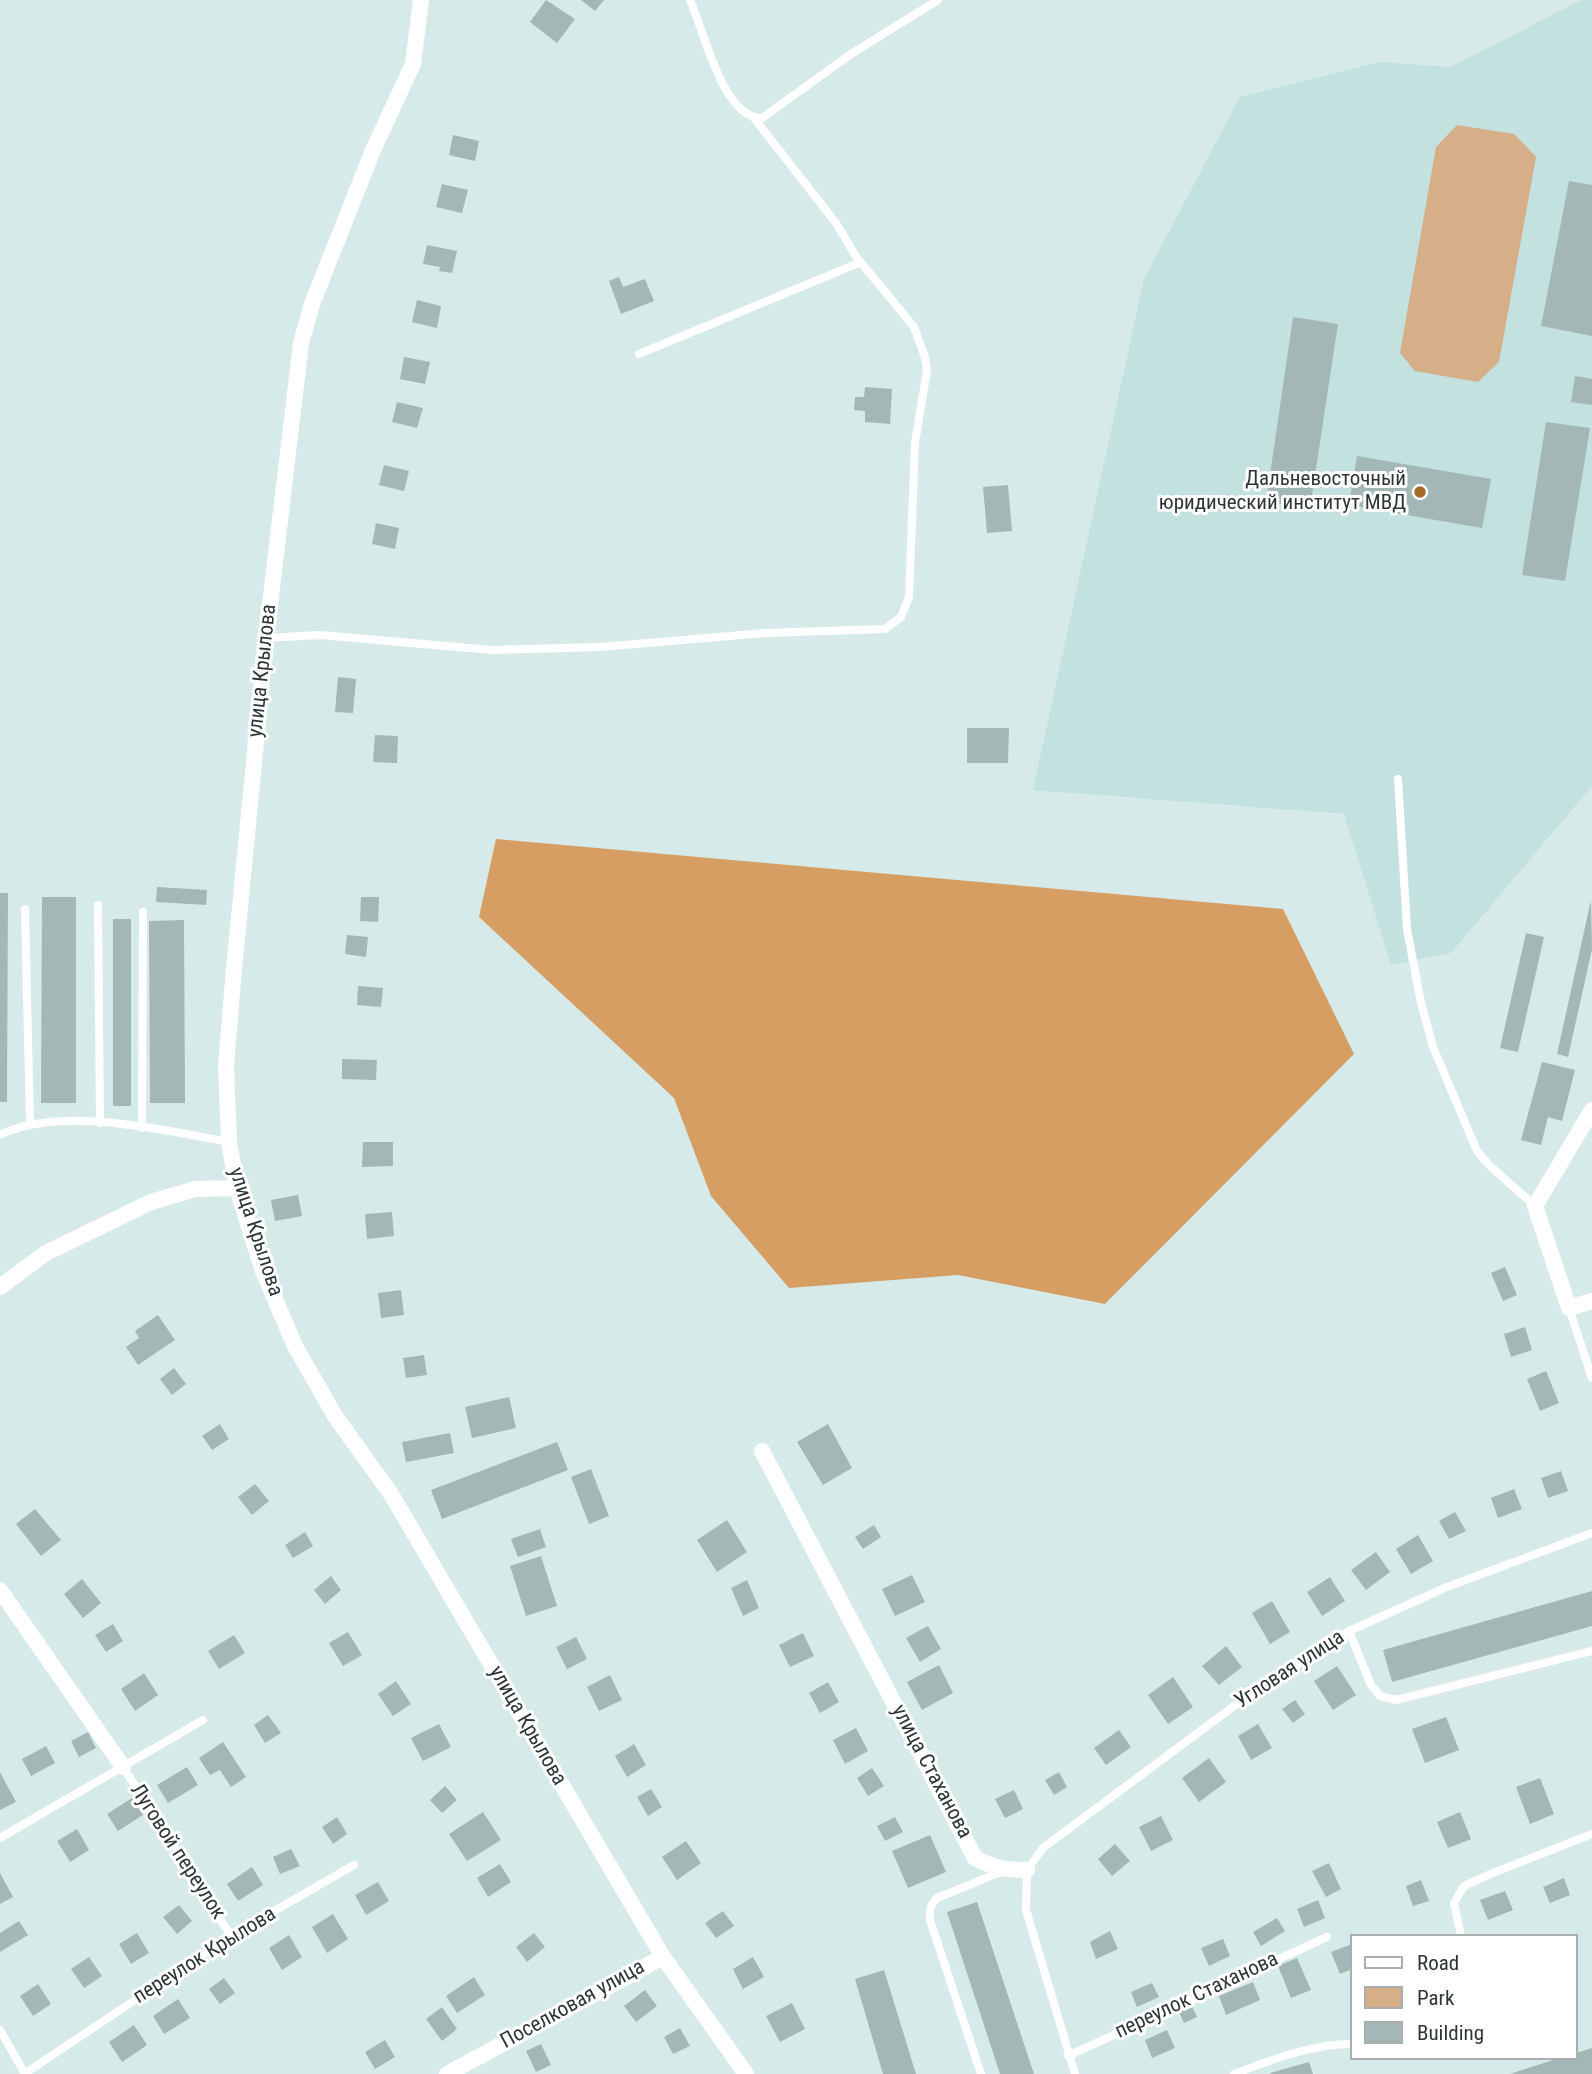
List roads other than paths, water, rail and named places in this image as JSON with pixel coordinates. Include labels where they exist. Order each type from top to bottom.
[{"type":"street","name":"улица Крылова","points":[[421,0],[413,64],[373,150],[312,304],[301,343],[266,638],[226,1065],[229,1142],[237,1188],[263,1271],[295,1346],[335,1416],[391,1494],[663,1957],[746,2074]]},
{"type":"street","points":[[1592,1110],[1535,1206],[1569,1308],[1592,1301]]},
{"type":"street","points":[[0,1287],[46,1253],[151,1202],[195,1188],[237,1188]]},
{"type":"street","name":"улица Стаханова","points":[[762,1451],[975,1858],[990,1867],[1027,1870]]},
{"type":"street","name":"Луговой переулок","points":[[0,1590],[123,1768]]},
{"type":"street","name":"Поселковая улица","points":[[447,2074],[663,1957]]},
{"type":"lane","points":[[266,638],[320,635],[492,650],[600,647],[765,633],[885,629],[901,617],[909,597],[915,443],[927,370],[925,357],[914,327],[861,262],[836,223],[754,118],[731,100],[720,80],[690,0]]},
{"type":"lane","points":[[754,118],[762,118],[850,54],[938,0]]},
{"type":"lane","points":[[639,354],[861,262]]},
{"type":"lane","points":[[1398,779],[1407,929],[1421,1003],[1433,1046],[1477,1151],[1535,1206]]},
{"type":"lane","points":[[98,905],[100,1122]]},
{"type":"lane","points":[[25,909],[30,1124]]},
{"type":"lane","points":[[142,1128],[143,912]]},
{"type":"lane","points":[[0,1135],[18,1126],[30,1124],[88,1121],[229,1142]]},
{"type":"lane","points":[[1569,1308],[1592,1378]]},
{"type":"lane","name":"Угловая улица","points":[[1027,1870],[1043,1848],[1223,1713],[1349,1631],[1447,1587],[1592,1533]]},
{"type":"lane","points":[[1349,1631],[1371,1685],[1380,1696],[1396,1700],[1592,1651]]},
{"type":"lane","name":"Луговой переулок","points":[[0,1838],[202,1720]]},
{"type":"lane","name":"Луговой переулок","points":[[123,1768],[231,1936]]},
{"type":"lane","points":[[1461,1934],[1454,1903],[1464,1886],[1592,1834]]},
{"type":"lane","name":"переулок Крылова","points":[[24,2074],[231,1936],[354,1865]]},
{"type":"lane","points":[[981,2074],[929,1912],[937,1898],[1005,1870]]},
{"type":"lane","points":[[1027,1870],[1026,1910],[1075,2074]]},
{"type":"lane","name":"переулок Стаханова","points":[[1068,2056],[1327,1937]]},
{"type":"lane","points":[[0,2030],[24,2074]]},
{"type":"lane","points":[[1234,2074],[1281,2057],[1333,2044],[1350,2044]]},
{"type":"place","name":"Дальневосточный юридический институт МВД","points":[[1420,492]]}]
